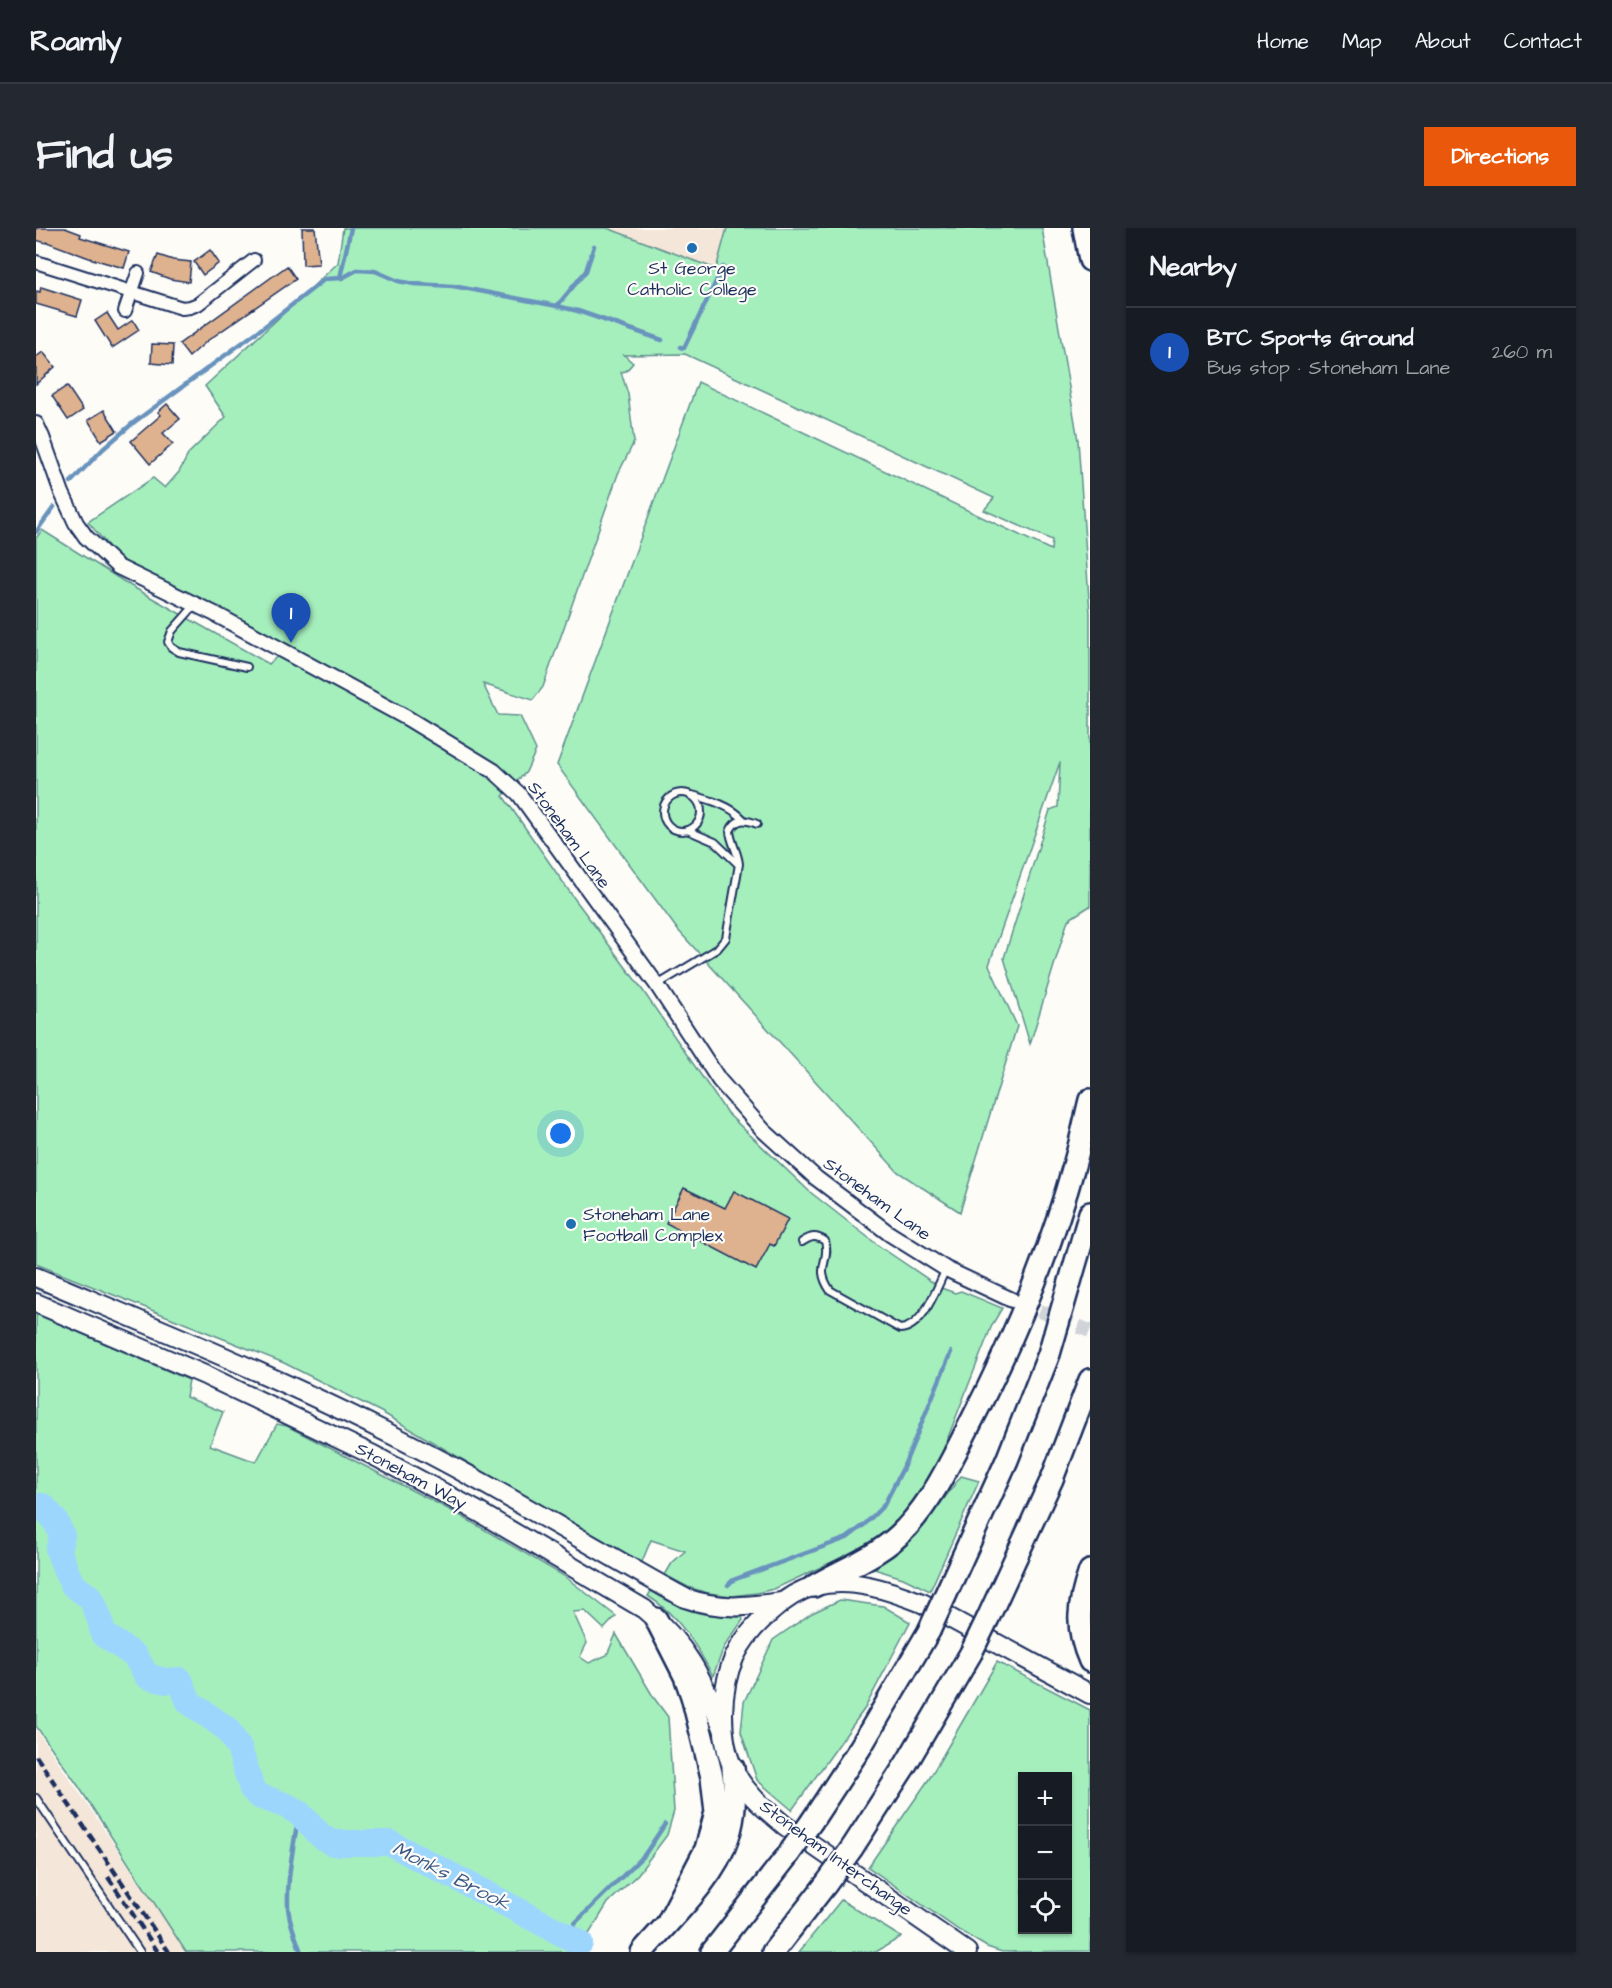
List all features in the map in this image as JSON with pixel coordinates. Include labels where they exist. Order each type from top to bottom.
[{"type":"highway","points":[[1084,228],[1090,260]]},
{"type":"highway","points":[[814,1586],[889,1544],[906,1529],[931,1498],[990,1384],[1049,1242],[1075,1162],[1090,1100]]},
{"type":"highway","points":[[712,1952],[789,1855],[812,1821],[860,1748],[928,1631],[1007,1460],[1048,1354],[1090,1213]]},
{"type":"highway","points":[[773,1952],[852,1848],[906,1764],[971,1653],[1052,1479],[1090,1380]]},
{"type":"highway","points":[[1090,1571],[1080,1605],[1081,1641],[1090,1661]]},
{"type":"highway","points":[[656,1619],[685,1676],[692,1696],[712,1776],[716,1812],[706,1849],[669,1920]]},
{"type":"highway","points":[[642,1952],[698,1888],[725,1844],[735,1797],[733,1768]]},
{"type":"main road","name":"Stoneham Way","points":[[36,1277],[215,1352],[381,1429],[492,1488],[685,1599],[726,1608],[782,1602]]},
{"type":"main road","name":"Stoneham Way","points":[[36,1303],[207,1376],[373,1455],[477,1511],[644,1609],[682,1647],[692,1662],[706,1687],[723,1728]]},
{"type":"main road","name":"Stoneham Interchange","points":[[967,1952],[784,1825],[761,1806],[746,1789],[733,1768],[726,1748],[723,1728],[726,1675],[734,1656],[752,1629],[782,1602],[814,1586],[848,1584],[893,1591],[922,1603],[1090,1694]]},
{"type":"street","points":[[36,262],[182,308],[198,304],[254,260]]},
{"type":"street","points":[[125,311],[138,273]]},
{"type":"street","name":"Stoneham Lane","points":[[36,424],[76,523],[86,537],[118,567],[195,604],[407,718],[494,771],[519,794],[657,985],[719,1080],[764,1131],[816,1178],[890,1234],[946,1269],[1012,1300]]},
{"type":"lane","points":[[195,604],[172,631],[168,642],[171,647],[179,652],[247,667]]},
{"type":"lane","points":[[739,864],[715,842],[687,830],[674,829],[665,820],[663,808],[666,802],[676,794],[688,794],[718,804],[736,812],[743,819],[757,824]]},
{"type":"lane","points":[[687,830],[696,823],[700,812],[697,801],[688,794]]},
{"type":"lane","points":[[657,985],[717,949],[726,938],[729,932],[739,864],[730,831],[733,825],[743,819]]},
{"type":"lane","points":[[802,1242],[810,1237],[818,1237],[825,1241],[827,1248],[821,1269],[823,1280],[830,1290],[900,1329],[916,1323],[946,1269]]},
{"type":"lane","points":[[36,1798],[140,1952]]},
{"type":"shaded area","name":"St George Catholic College","points":[[607,228],[728,228],[717,269]]},
{"type":"shaded area","points":[[36,1729],[187,1952],[36,1952]]},
{"type":"green space","points":[[343,228],[607,228],[716,269],[727,228],[1042,228],[1078,440],[1090,613],[1090,906],[1068,920],[1030,1044],[1004,958],[1050,810],[1058,807],[1060,762],[989,965],[1017,1026],[960,1212],[898,1172],[677,929],[557,765],[698,382],[1051,550],[1052,540],[984,510],[994,498],[685,354],[624,355],[633,363],[626,371],[621,372],[628,394],[634,442],[618,474],[543,687],[533,700],[483,684],[498,715],[520,716],[536,750],[526,772],[503,796],[574,898],[639,985],[727,1113],[810,1192],[879,1246],[941,1288],[955,1293],[961,1291],[1002,1308],[992,1325],[936,1468],[889,1531],[851,1553],[774,1589],[732,1596],[708,1593],[688,1587],[665,1575],[672,1563],[685,1551],[651,1540],[641,1564],[383,1413],[284,1363],[36,1264],[36,538],[42,530],[131,586],[269,664],[289,645],[231,614],[125,566],[88,522],[153,478],[165,488],[179,472],[189,453],[226,417],[205,386],[338,263]]},
{"type":"green space","points":[[36,1314],[189,1380],[186,1397],[223,1412],[210,1445],[256,1462],[277,1424],[287,1426],[456,1513],[564,1576],[616,1616],[604,1629],[585,1611],[573,1612],[587,1643],[580,1657],[589,1663],[607,1655],[616,1634],[668,1717],[674,1811],[667,1835],[638,1874],[608,1903],[578,1952],[186,1952],[79,1787],[36,1726]]},
{"type":"green space","points":[[961,1476],[979,1481],[930,1591],[903,1578],[874,1569],[917,1535]]},
{"type":"green space","points":[[651,1591],[694,1612],[742,1617],[743,1620],[724,1647],[713,1676],[677,1621],[648,1596]]},
{"type":"green space","points":[[840,1600],[883,1606],[910,1622],[865,1708],[792,1810],[757,1780],[741,1732],[744,1702],[773,1640],[812,1613]]},
{"type":"green space","points":[[997,1662],[1090,1710],[1090,1951],[1002,1952],[987,1947],[868,1867],[929,1779]]},
{"type":"green space","points":[[841,1900],[901,1937],[876,1952],[799,1952]]},
{"type":"building","points":[[36,228],[65,228],[81,234],[80,237],[129,252],[124,268],[36,240]]},
{"type":"building","points":[[302,228],[315,228],[319,264],[303,265]]},
{"type":"building","points":[[210,250],[219,263],[203,275],[194,262]]},
{"type":"building","points":[[158,255],[191,262],[189,282],[170,279],[151,272]]},
{"type":"building","points":[[287,266],[296,279],[207,341],[189,357],[179,344]]},
{"type":"building","points":[[41,287],[82,300],[77,316],[36,304],[36,291],[40,292]]},
{"type":"building","points":[[107,313],[118,330],[133,320],[139,330],[112,348],[95,321]]},
{"type":"building","points":[[152,344],[173,345],[172,365],[151,363]]},
{"type":"building","points":[[43,352],[55,367],[36,384],[36,357]]},
{"type":"building","points":[[67,386],[83,410],[68,420],[52,396]]},
{"type":"building","points":[[167,404],[180,419],[163,433],[173,444],[150,464],[131,441],[161,415],[158,412]]},
{"type":"building","points":[[104,410],[117,431],[101,441],[88,420]]},
{"type":"building","points":[[684,1188],[725,1208],[734,1191],[788,1219],[774,1246],[770,1244],[756,1270],[666,1223]]},
{"type":"waterway","points":[[340,278],[351,228]]},
{"type":"waterway","points":[[557,306],[586,271],[594,246]]},
{"type":"waterway","points":[[680,347],[684,348],[723,267]]},
{"type":"waterway","points":[[71,482],[103,449],[133,423],[325,279],[342,278],[357,270],[375,271],[398,281],[414,284],[453,286],[557,306],[662,340]]},
{"type":"waterway","points":[[36,532],[54,507]]},
{"type":"waterway","points":[[728,1585],[733,1580],[847,1538],[884,1505],[903,1468],[951,1352]]},
{"type":"waterway","name":"Monks Brook","points":[[36,1506],[43,1506],[55,1520],[62,1535],[58,1550],[66,1571],[73,1585],[91,1598],[103,1634],[135,1656],[147,1676],[165,1681],[180,1680],[189,1702],[227,1729],[239,1748],[252,1789],[259,1796],[299,1813],[321,1836],[332,1843],[390,1843],[580,1943]]},
{"type":"waterway","points":[[299,1813],[290,1872],[288,1907],[291,1924],[301,1952]]},
{"type":"waterway","points":[[564,1934],[645,1854],[665,1824]]},
{"type":"tunnel","points":[[1020,1303],[1090,1331]]},
{"type":"railway","points":[[36,1756],[169,1952]]},
{"type":"railway","points":[[108,1877],[158,1952]]},
{"type":"place","name":"St George Catholic College","points":[[692,248]]},
{"type":"place","name":"BTC Sports Ground","points":[[291,643]]},
{"type":"place","name":"Stoneham Lane Football Complex","points":[[571,1224]]}]
